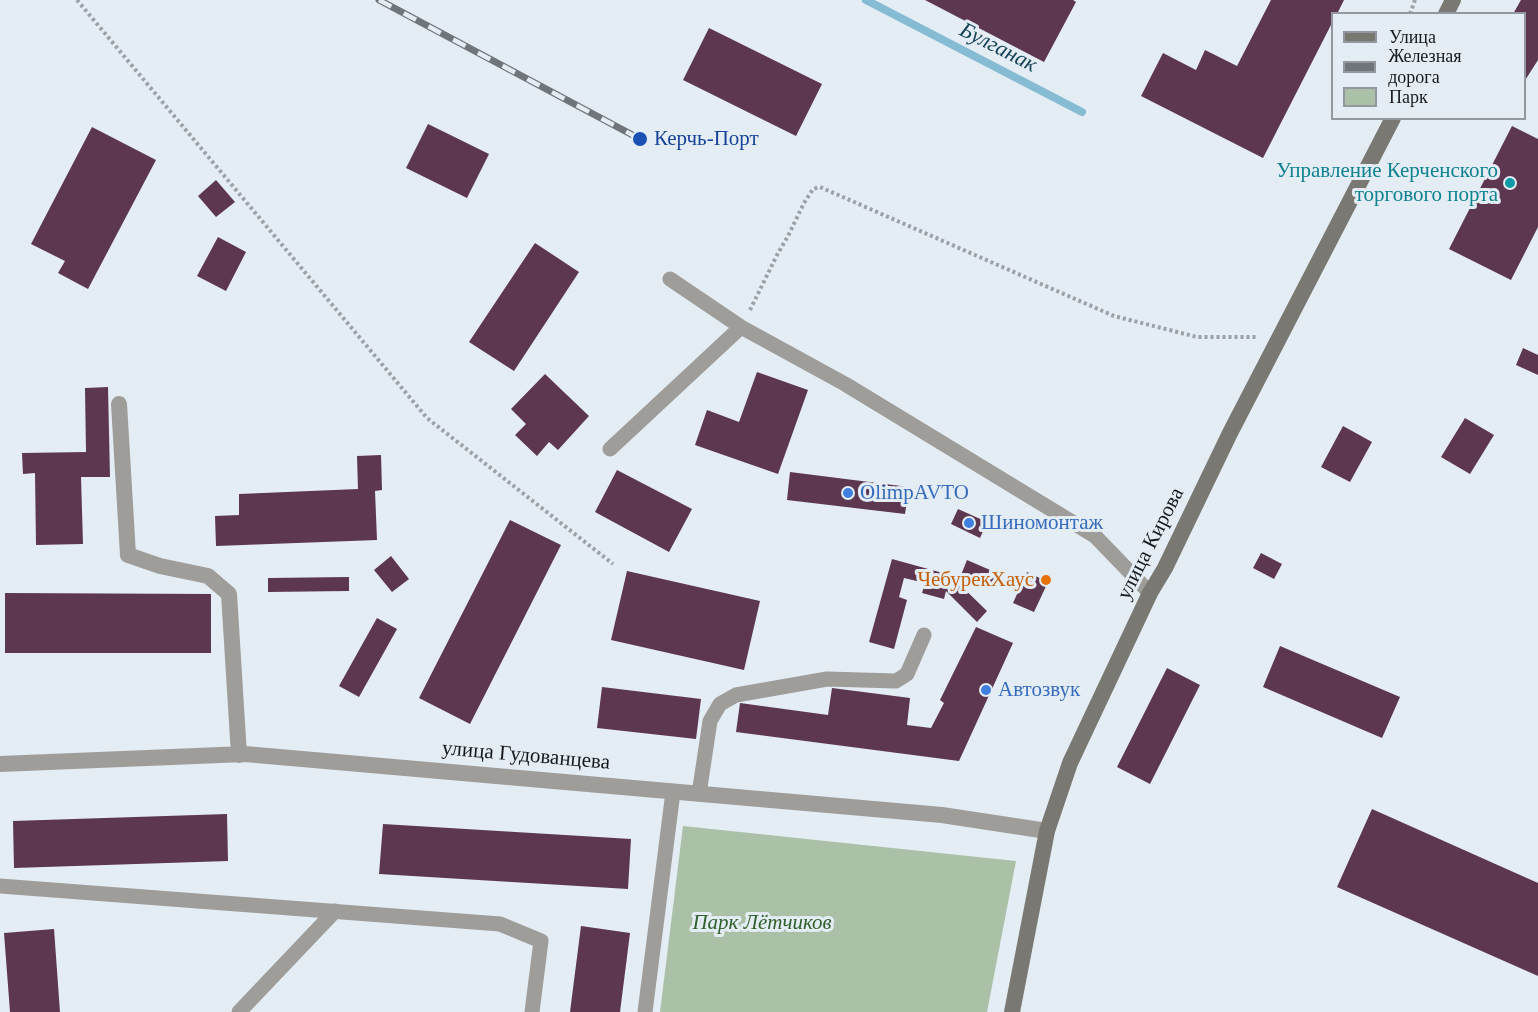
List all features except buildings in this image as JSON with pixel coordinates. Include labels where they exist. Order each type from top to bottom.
[{"type":"main road","name":"улица Кирова","points":[[1011,1012],[1047,831],[1070,763],[1150,593],[1165,568],[1230,433],[1392,120]]},
{"type":"street","points":[[119,404],[128,555],[160,566],[208,576],[229,594],[239,754]]},
{"type":"street","name":"улица Гудованцева","points":[[0,764],[239,754],[942,815],[1047,831]]},
{"type":"lane","points":[[670,279],[741,327],[855,390],[1095,536],[1150,593]]},
{"type":"lane","points":[[610,449],[741,327]]},
{"type":"lane","points":[[699,794],[710,721],[720,705],[736,695],[827,679],[896,681],[907,674],[924,635]]},
{"type":"lane","points":[[645,1012],[673,792]]},
{"type":"lane","points":[[0,886],[500,924],[541,941],[532,1012]]},
{"type":"lane","points":[[239,1012],[334,911]]},
{"type":"path","points":[[77,0],[427,417],[613,564]]},
{"type":"path","points":[[741,327],[804,203],[813,189],[820,187],[1114,316],[1197,337],[1266,337]]},
{"type":"green space","name":"Парк Лётчиков","points":[[683,826],[1016,861],[987,1012],[660,1012]]},
{"type":"waterway","name":"Булганак","points":[[866,0],[1082,112]]},
{"type":"railway","points":[[379,0],[640,139]]},
{"type":"place","name":"Керчь-Порт","points":[[640,139]]},
{"type":"place","name":"Управление Керченского торгового порта","points":[[1510,183]]},
{"type":"place","name":"OlimpAVTO","points":[[848,493]]},
{"type":"place","name":"Шиномонтаж","points":[[969,523]]},
{"type":"place","name":"ЧебурекХаус","points":[[1046,580]]},
{"type":"place","name":"Автозвук","points":[[986,690]]}]
